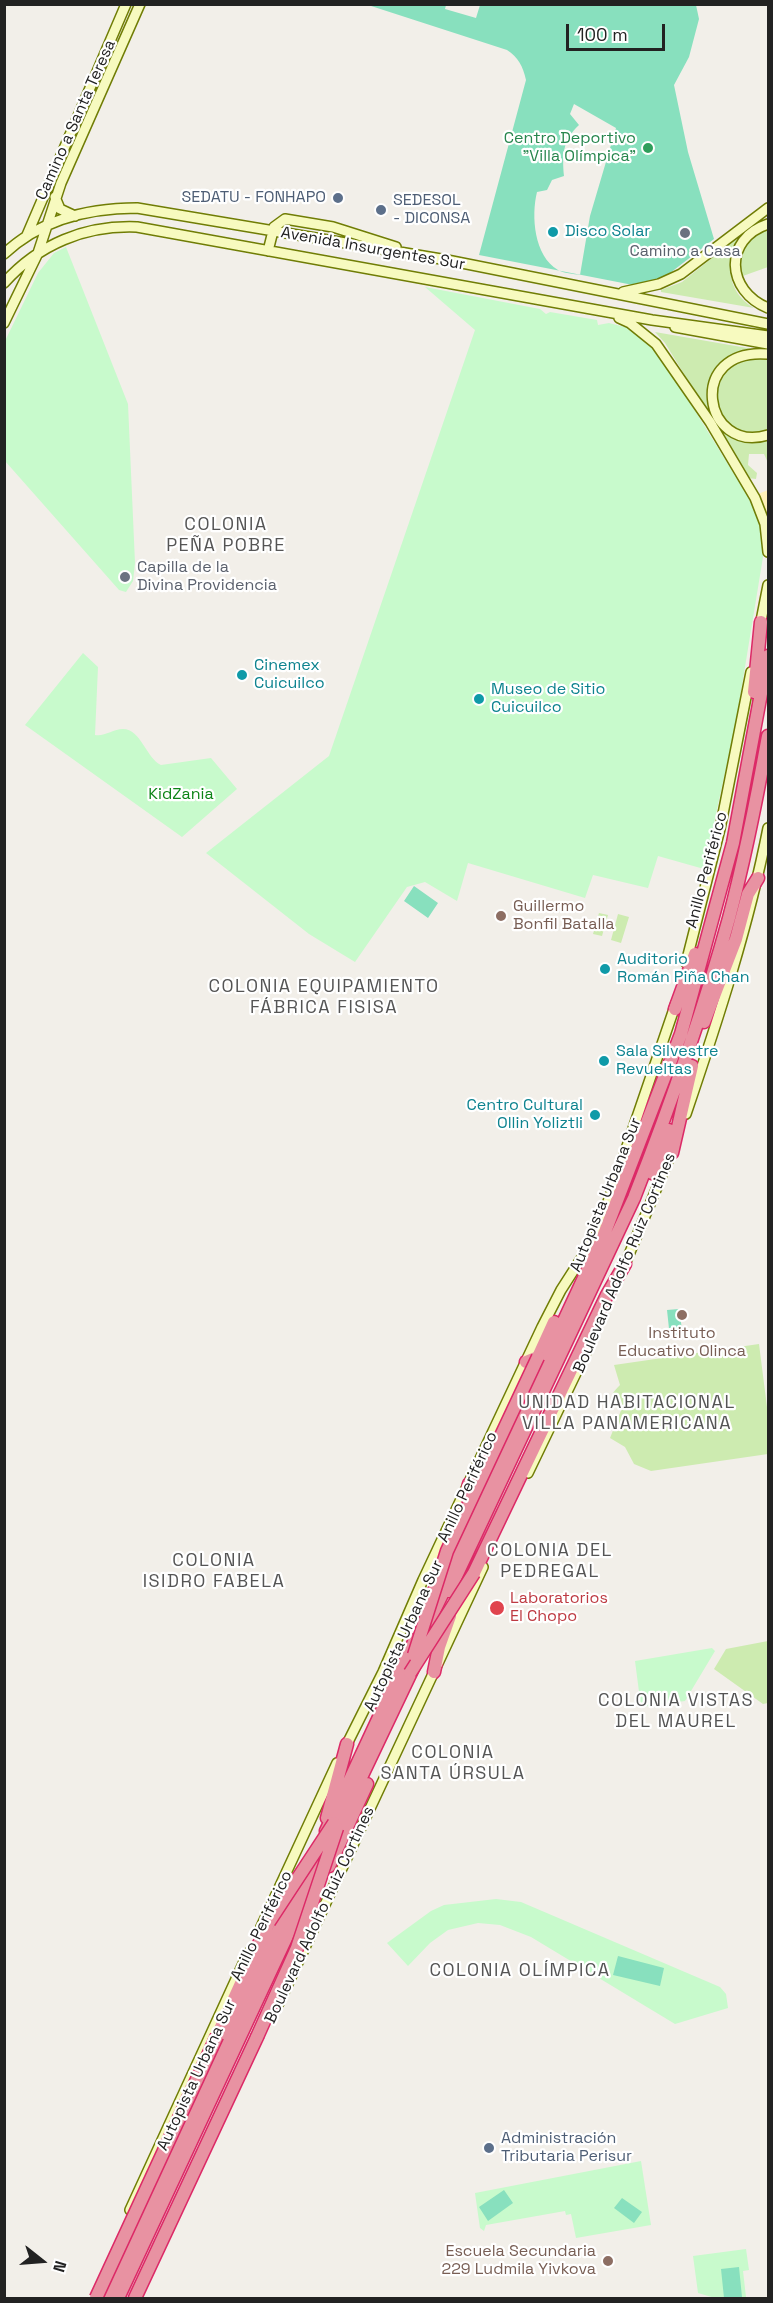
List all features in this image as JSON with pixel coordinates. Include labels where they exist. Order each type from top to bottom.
[{"type":"highway","points":[[746,789],[761,622]]},
{"type":"highway","name":"Anillo Periférico","points":[[107,2298],[254,1978],[323,1837],[462,1540],[600,1236],[681,1034],[746,789],[768,656]]},
{"type":"highway","name":"Autopista Urbana Sur","points":[[118,2298],[414,1654],[614,1227],[671,1078],[702,980],[737,853],[768,696]]},
{"type":"highway","name":"Autopista Urbana Sur","points":[[107,2298],[411,1673],[620,1229],[657,1140],[692,1041],[729,917],[768,736]]},
{"type":"highway","name":"Anillo Periférico","points":[[135,2297],[280,1971],[469,1564],[540,1419],[660,1155],[692,1066],[768,778]]},
{"type":"highway","points":[[675,1009],[724,874]]},
{"type":"highway","points":[[704,1022],[711,1009],[736,939],[748,894],[758,878]]},
{"type":"highway","points":[[672,1153],[692,1066]]},
{"type":"highway","points":[[414,1654],[447,1551],[532,1359],[600,1236]]},
{"type":"highway","points":[[411,1673],[474,1573],[607,1295],[625,1264]]},
{"type":"highway","points":[[462,1540],[469,1484]]},
{"type":"highway","points":[[434,1672],[439,1647],[469,1564]]},
{"type":"highway","points":[[323,1837],[328,1811],[347,1752],[347,1744]]},
{"type":"highway","points":[[135,2297],[297,1948],[336,1825]]},
{"type":"highway","points":[[95,2298],[269,1922],[336,1825]]},
{"type":"highway","points":[[259,2045],[280,1971]]},
{"type":"highway","points":[[95,2298],[118,2253],[151,2204]]},
{"type":"main road","name":"Camino a Santa Teresa","points":[[27,235],[126,4]]},
{"type":"main road","name":"Camino a Santa Teresa","points":[[4,323],[38,253],[55,197],[140,4]]},
{"type":"main road","points":[[51,178],[61,183]]},
{"type":"main road","points":[[55,197],[60,209],[75,216]]},
{"type":"main road","points":[[615,294],[660,284],[681,274],[768,207]]},
{"type":"main road","name":"Avenida Insurgentes Sur","points":[[4,254],[27,235],[75,216],[137,208],[421,256],[768,324]]},
{"type":"main road","points":[[268,251],[272,232],[280,220],[296,220],[354,233],[421,256]]},
{"type":"main road","points":[[768,224],[746,238],[737,252],[735,265],[739,282],[747,296],[768,308]]},
{"type":"main road","name":"Avenida Insurgentes Sur","points":[[4,283],[38,253],[60,240],[86,231],[125,226],[153,229],[652,320],[768,336]]},
{"type":"main road","points":[[14,246],[24,264],[25,278]]},
{"type":"main road","points":[[606,312],[630,323],[656,344],[710,422],[755,498],[765,524],[768,552]]},
{"type":"main road","name":"Avenida Insurgentes Sur","points":[[751,319],[768,318]]},
{"type":"main road","name":"Avenida Insurgentes Sur","points":[[652,320],[676,328],[768,344]]},
{"type":"main road","points":[[768,354],[744,354],[731,359],[718,373],[712,395],[717,415],[726,429],[752,438],[768,435]]},
{"type":"main road","points":[[89,2298],[347,1744],[383,1672],[423,1580],[532,1359],[561,1290],[600,1236],[675,1009],[720,829],[768,585]]},
{"type":"main road","name":"Boulevard Adolfo Ruiz Cortines","points":[[135,2297],[259,2045],[573,1383],[625,1264],[672,1153],[730,982],[758,878],[768,828]]},
{"type":"green space","name":"Centro Deportivo \"Villa Olímpica\"","points":[[368,5],[446,5],[445,9],[476,18],[480,5],[696,5],[699,19],[689,57],[674,85],[688,152],[714,239],[661,280],[633,285],[580,275],[590,216],[616,128],[574,104],[570,114],[579,125],[570,136],[565,148],[564,176],[552,180],[547,190],[537,192],[534,212],[539,245],[550,264],[559,271],[479,255],[526,80],[520,62],[507,50]]},
{"type":"green space","points":[[768,229],[768,267],[740,277],[739,261],[744,247],[755,236]]},
{"type":"green space","points":[[742,234],[733,254],[731,274],[738,293],[754,308],[661,292],[661,290],[682,282]]},
{"type":"green space","points":[[66,247],[128,404],[135,563],[133,581],[126,592],[119,590],[5,461],[5,341],[38,273],[54,253]]},
{"type":"green space","points":[[425,287],[540,309],[546,314],[550,312],[597,320],[598,325],[609,323],[625,327],[650,342],[660,354],[755,508],[762,527],[763,557],[736,722],[704,869],[658,856],[648,888],[593,875],[585,898],[468,863],[457,901],[425,882],[407,887],[355,962],[309,934],[206,853],[329,756],[475,330]]},
{"type":"green space","points":[[655,332],[753,349],[729,358],[714,372],[707,388],[708,406],[715,422],[728,434],[746,441],[768,440],[768,463],[764,454],[749,454],[748,465],[757,473],[756,479],[748,478],[665,343]]},
{"type":"green space","points":[[768,357],[768,430],[757,433],[746,432],[736,428],[720,412],[716,401],[719,378],[735,360]]},
{"type":"green space","name":"KidZania","points":[[83,653],[98,667],[95,735],[119,729],[129,730],[161,765],[211,758],[237,789],[182,837],[25,725]]},
{"type":"green space","points":[[414,886],[438,903],[428,918],[404,901]]},
{"type":"green space","points":[[599,913],[608,915],[602,936],[593,934]]},
{"type":"green space","points":[[618,914],[629,917],[621,943],[611,940]]},
{"type":"green space","points":[[679,1309],[683,1336],[670,1338],[667,1310]]},
{"type":"green space","points":[[759,1344],[768,1415],[768,1454],[651,1471],[634,1464],[625,1447],[610,1438],[622,1408],[618,1404],[613,1405],[612,1402],[613,1394],[620,1385],[614,1365]]},
{"type":"green space","points":[[768,1641],[768,1703],[763,1704],[714,1669],[726,1649]]},
{"type":"green space","points":[[712,1648],[715,1651],[685,1701],[641,1707],[635,1661]]},
{"type":"green space","points":[[496,1899],[521,1902],[720,1987],[726,1994],[728,2008],[675,2024],[531,1937],[500,1925],[478,1923],[448,1930],[430,1943],[408,1966],[387,1943],[431,1911],[444,1905]]},
{"type":"green space","points":[[618,1956],[664,1968],[660,1986],[613,1975]]},
{"type":"green space","points":[[641,2161],[651,2225],[576,2238],[571,2214],[566,2215],[565,2211],[486,2225],[484,2231],[480,2228],[475,2193]]},
{"type":"green space","points":[[504,2190],[513,2203],[488,2221],[479,2207]]},
{"type":"green space","points":[[622,2198],[642,2212],[634,2223],[614,2208]]},
{"type":"green space","points":[[746,2249],[749,2270],[743,2271],[746,2297],[750,2298],[715,2298],[698,2293],[693,2256]]},
{"type":"green space","points":[[739,2267],[742,2297],[724,2298],[721,2269]]},
{"type":"sand","points":[[768,490],[768,518],[758,494]]},
{"type":"place","name":"Centro Deportivo \"Villa Olímpica\"","points":[[648,148]]},
{"type":"place","name":"SEDATU - FONHAPO","points":[[338,198]]},
{"type":"place","name":"SEDESOL - DICONSA","points":[[381,210]]},
{"type":"place","name":"Disco Solar","points":[[553,232]]},
{"type":"place","name":"Camino a Casa","points":[[685,233]]},
{"type":"place","name":"Capilla de la Divina Providencia","points":[[125,577]]},
{"type":"place","name":"Cinemex Cuicuilco","points":[[242,675]]},
{"type":"place","name":"Museo de Sitio Cuicuilco","points":[[479,699]]},
{"type":"place","name":"Guillermo Bonfil Batalla","points":[[501,916]]},
{"type":"place","name":"Auditorio Román Piña Chan","points":[[605,969]]},
{"type":"place","name":"Sala Silvestre Revueltas","points":[[604,1061]]},
{"type":"place","name":"Centro Cultural Ollin Yoliztli","points":[[595,1115]]},
{"type":"place","name":"Instituto Educativo Olinca","points":[[682,1315]]},
{"type":"place","name":"Laboratorios El Chopo","points":[[497,1608]]},
{"type":"place","name":"Administración Tributaria Perisur","points":[[489,2148]]},
{"type":"place","name":"Escuela Secundaria 229 Ludmila Yivkova","points":[[608,2261]]},
{"type":"district","name":"COLONIA PEÑA POBRE","points":[[226,535]]},
{"type":"district","name":"COLONIA EQUIPAMIENTO FÁBRICA FISISA","points":[[324,997]]},
{"type":"district","name":"UNIDAD HABITACIONAL VILLA PANAMERICANA","points":[[627,1413]]},
{"type":"district","name":"COLONIA DEL PEDREGAL","points":[[550,1561]]},
{"type":"district","name":"COLONIA ISIDRO FABELA","points":[[214,1571]]},
{"type":"district","name":"COLONIA VISTAS DEL MAUREL","points":[[676,1711]]},
{"type":"district","name":"COLONIA SANTA ÚRSULA","points":[[453,1763]]},
{"type":"district","name":"COLONIA OLÍMPICA","points":[[520,1971]]}]
